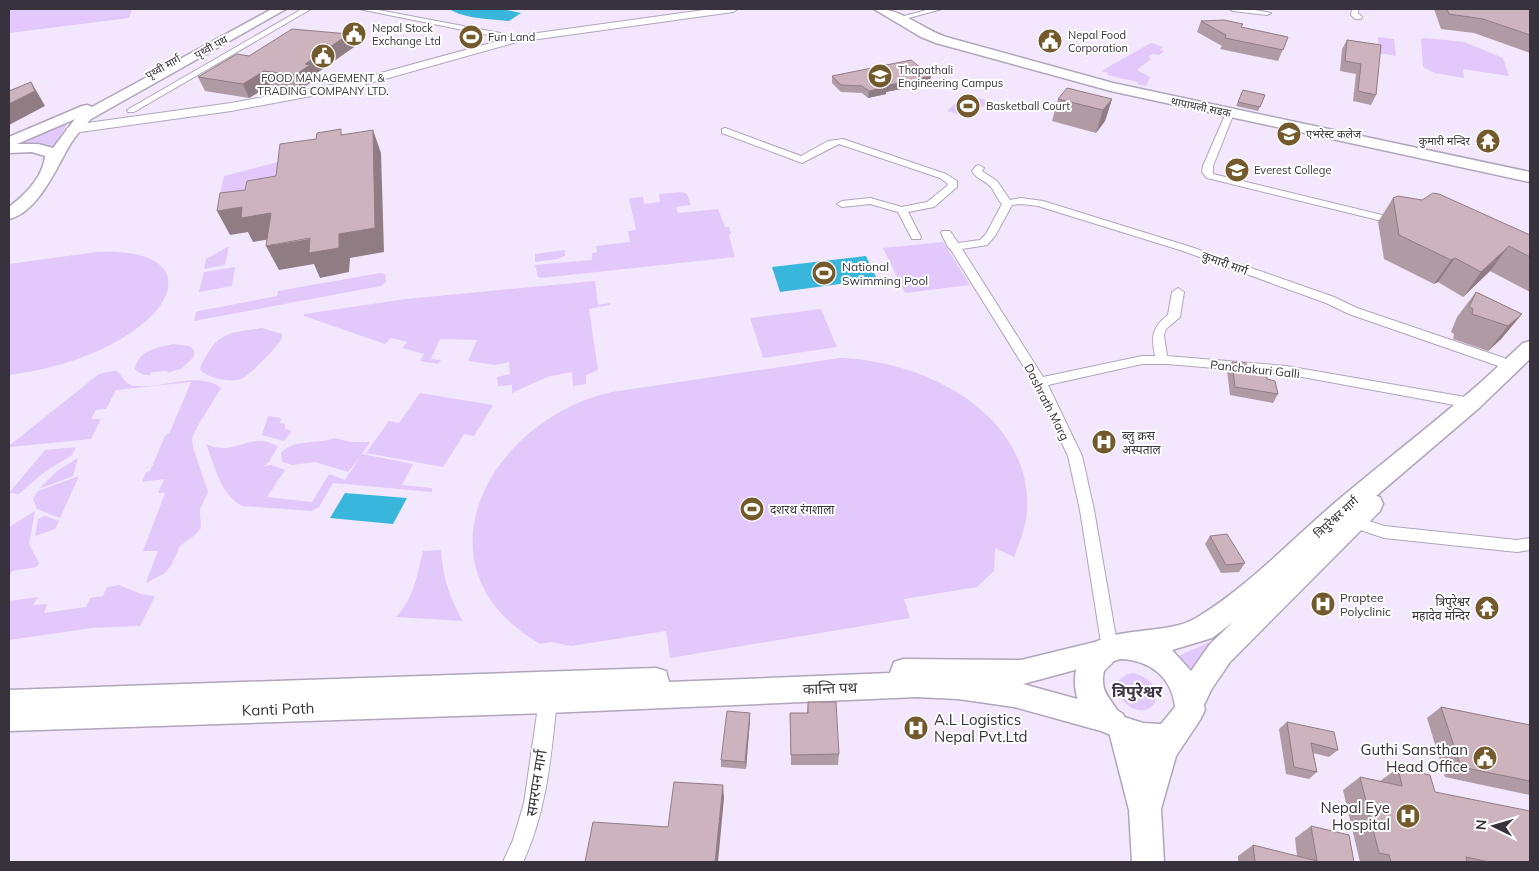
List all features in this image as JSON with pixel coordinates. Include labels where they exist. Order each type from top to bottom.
[{"type":"highway","name":"थापाथली सडक","points":[[887,11],[925,34],[941,40],[1127,91],[1530,177]]},
{"type":"highway","name":"थापाथली सडक","points":[[905,13],[948,38],[1109,83],[1530,172]]},
{"type":"highway","name":"त्रिपुरेश्वर मार्ग","points":[[1111,649],[1159,642],[1202,629],[1250,595],[1448,436],[1520,366],[1530,348]]},
{"type":"highway","name":"त्रिपुरेश्वर मार्ग","points":[[1190,703],[1201,681],[1220,653],[1346,518],[1471,403],[1520,366]]},
{"type":"highway","points":[[1145,810],[1163,749],[1190,710],[1186,689],[1178,675],[1166,663],[1152,654],[1137,648],[1111,649],[1094,659],[1089,669],[1088,682],[1090,694],[1097,708],[1116,725],[1137,736],[1151,739],[1164,738],[1174,733]]},
{"type":"highway","points":[[1116,725],[1145,810],[1148,862]]},
{"type":"main road","name":"पृथ्वी मार्ग","points":[[9,214],[28,200],[38,189],[73,129],[86,116],[138,84],[270,9]]},
{"type":"main road","name":"पृथ्वी पथ","points":[[138,84],[280,9]]},
{"type":"main road","points":[[73,129],[231,107],[349,85],[381,78],[513,40],[733,9]]},
{"type":"main road","points":[[9,142],[77,114],[138,84]]},
{"type":"main road","points":[[9,149],[38,148],[49,151],[53,155],[52,163]]},
{"type":"main road","points":[[9,703],[918,670],[1021,672],[1111,649]]},
{"type":"main road","name":"कान्ति पथ","points":[[548,700],[917,684],[971,688],[1014,694],[1116,725]]},
{"type":"main road","name":"Kanti Path","points":[[9,718],[548,700]]},
{"type":"street","points":[[131,110],[307,9]]},
{"type":"street","points":[[363,9],[500,35],[513,40]]},
{"type":"street","points":[[905,13],[938,9]]},
{"type":"street","points":[[1234,9],[1267,13]]},
{"type":"street","points":[[1355,9],[1354,13],[1358,18]]},
{"type":"street","points":[[1230,113],[1208,166],[1207,172],[1210,176],[1378,217]]},
{"type":"street","points":[[725,131],[802,160],[831,142],[840,141],[943,176],[953,183],[930,205],[902,210],[870,201],[842,204]]},
{"type":"street","points":[[953,247],[983,243],[990,236],[1008,203],[992,183],[979,175],[977,171],[979,168]]},
{"type":"street","name":"कुमारी मार्ग","points":[[1008,203],[1021,201],[1039,203],[1187,250],[1330,300],[1353,311],[1520,366]]},
{"type":"street","points":[[902,210],[916,237]]},
{"type":"street","name":"Dashrath Marg","points":[[946,233],[953,247],[1040,382],[1059,419],[1074,456],[1087,510],[1111,649]]},
{"type":"street","points":[[1162,360],[1158,333],[1163,323],[1174,317],[1178,292]]},
{"type":"street","name":"Panchakuri Galli","points":[[1040,382],[1128,365],[1142,360],[1162,360],[1286,370],[1471,403]]},
{"type":"street","points":[[1346,518],[1384,532],[1517,546],[1530,544]]},
{"type":"street","name":"समरपन मार्ग","points":[[513,862],[522,846],[531,816],[548,700]]},
{"type":"shaded area","points":[[9,9],[132,9],[129,18],[9,33]]},
{"type":"shaded area","points":[[1378,37],[1394,39],[1396,56],[1379,53]]},
{"type":"shaded area","points":[[1421,39],[1464,42],[1503,58],[1509,76],[1463,69],[1464,78],[1435,73],[1423,67]]},
{"type":"shaded area","points":[[1151,43],[1163,47],[1160,50],[1164,51],[1159,55],[1153,54],[1148,57],[1151,59],[1137,70],[1150,77],[1146,86],[1137,84],[1138,82],[1107,75],[1108,73],[1101,71]]},
{"type":"shaded area","name":"Basketball Court","points":[[966,94],[989,101],[970,118],[947,111]]},
{"type":"shaded area","points":[[67,124],[53,149],[28,144],[9,146]]},
{"type":"shaded area","points":[[289,159],[290,167],[245,206],[219,197],[224,176]]},
{"type":"shaded area","points":[[682,192],[687,194],[691,205],[676,207],[678,213],[718,209],[725,227],[729,227],[731,233],[729,235],[735,257],[538,277],[535,265],[592,260],[592,253],[597,252],[596,246],[630,242],[628,231],[636,230],[629,198],[643,197],[644,204],[660,202],[659,194]]},
{"type":"shaded area","points":[[943,242],[970,285],[905,293],[883,248]]},
{"type":"shaded area","points":[[229,246],[225,265],[204,269],[206,259]]},
{"type":"shaded area","points":[[565,250],[565,256],[535,262],[535,254]]},
{"type":"shaded area","points":[[97,252],[125,252],[146,257],[160,265],[168,276],[168,290],[161,305],[146,321],[124,337],[97,351],[54,366],[9,375],[9,264]]},
{"type":"shaded area","points":[[235,267],[232,286],[199,292],[204,272]]},
{"type":"shaded area","points":[[380,273],[385,274],[386,282],[381,286],[194,321],[196,312],[199,311],[277,296],[278,291]]},
{"type":"shaded area","points":[[595,281],[598,305],[610,303],[610,305],[589,309],[598,370],[586,375],[586,384],[573,386],[572,372],[547,377],[512,393],[512,385],[498,386],[497,377],[510,374],[509,362],[495,365],[468,361],[477,340],[440,339],[431,359],[441,360],[438,364],[420,361],[424,354],[402,348],[407,342],[391,338],[385,344],[304,316],[304,314],[406,299]]},
{"type":"shaded area","points":[[821,309],[837,347],[763,358],[750,318]]},
{"type":"shaded area","points":[[262,328],[282,334],[282,338],[245,377],[237,380],[226,380],[208,375],[200,370],[213,345],[219,340],[231,333]]},
{"type":"shaded area","points":[[174,344],[190,346],[194,351],[194,357],[181,369],[167,373],[168,371],[151,372],[150,375],[145,375],[135,369],[140,358],[150,350]]},
{"type":"shaded area","name":"दशरथ रंगशाला","points":[[840,358],[872,361],[905,369],[937,381],[966,398],[991,420],[1011,445],[1024,475],[1027,509],[1024,528],[1014,557],[995,548],[994,571],[977,587],[904,599],[910,618],[670,658],[666,631],[571,646],[551,642],[540,644],[500,612],[478,576],[473,538],[481,499],[501,463],[531,432],[568,407],[612,392]]},
{"type":"shaded area","points":[[117,371],[131,385],[152,386],[200,380],[221,388],[192,438],[193,448],[208,492],[200,509],[201,528],[180,546],[172,564],[165,573],[148,582],[146,582],[158,551],[143,551],[165,493],[158,493],[164,479],[142,482],[146,472],[150,471],[165,436],[170,432],[191,382],[116,390],[106,409],[96,410],[91,419],[101,419],[91,439],[10,447],[10,445],[99,374]]},
{"type":"shaded area","points":[[420,393],[493,405],[474,436],[464,434],[443,467],[366,453],[389,421],[399,423]]},
{"type":"shaded area","points":[[268,416],[281,418],[280,423],[285,424],[285,429],[292,431],[284,441],[262,435]]},
{"type":"shaded area","points":[[334,438],[351,442],[370,442],[362,454],[413,464],[402,485],[432,488],[432,492],[333,483],[319,507],[311,511],[242,506],[223,487],[206,444],[214,447],[228,448],[262,441],[278,446],[269,462],[263,466],[271,465],[285,470],[267,497],[312,502],[329,474],[345,480],[360,457],[348,472],[315,462],[292,465],[282,462],[281,453],[293,445]]},
{"type":"shaded area","points":[[76,447],[72,455],[43,473],[19,494],[9,493],[45,450]]},
{"type":"shaded area","points":[[78,458],[73,476],[39,489],[57,471]]},
{"type":"shaded area","points":[[79,476],[60,518],[37,509],[33,499],[38,491]]},
{"type":"shaded area","points":[[35,511],[29,544],[39,563],[37,567],[12,571],[9,577],[9,527]]},
{"type":"shaded area","points":[[45,516],[59,521],[55,529],[35,536],[38,519]]},
{"type":"shaded area","points":[[441,550],[447,587],[463,621],[396,617],[411,594],[423,551]]},
{"type":"shaded area","points":[[119,585],[141,594],[155,596],[140,626],[92,628],[9,640],[9,601],[38,597],[33,605],[47,604],[44,613],[86,607],[90,598],[103,596],[107,587]]},
{"type":"shaded area","points":[[1210,642],[1192,669],[1178,658],[1178,656]]},
{"type":"shaded area","points":[[1134,673],[1147,679],[1154,687],[1155,702],[1150,708],[1143,710],[1134,709],[1124,702],[1118,693],[1118,681],[1127,674]]},
{"type":"water","points":[[449,9],[502,9],[521,13],[509,21],[470,17]]},
{"type":"water","name":"National Swimming Pool","points":[[866,256],[877,279],[780,292],[772,267]]},
{"type":"water","points":[[345,493],[407,498],[393,524],[330,518]]},
{"type":"building","points":[[1447,9],[1530,9],[1530,35],[1483,19],[1449,14]]},
{"type":"building","points":[[1224,20],[1243,24],[1241,27],[1288,37],[1283,50],[1225,38],[1226,35],[1201,21]]},
{"type":"building","points":[[292,29],[349,34],[305,64],[310,65],[295,75],[264,71],[243,84],[198,77],[237,54],[249,56]]},
{"type":"building","points":[[1347,40],[1381,45],[1376,95],[1358,91],[1361,64],[1345,61]]},
{"type":"building","points":[[911,60],[931,76],[869,91],[862,86],[841,85],[832,76]]},
{"type":"building","points":[[31,82],[35,91],[9,104],[9,91]]},
{"type":"building","points":[[1067,88],[1112,99],[1103,110],[1058,99]]},
{"type":"building","points":[[1243,90],[1265,95],[1260,107],[1238,102]]},
{"type":"building","points":[[341,129],[341,135],[373,130],[375,228],[339,234],[339,248],[309,253],[310,238],[266,246],[271,213],[241,218],[242,207],[217,211],[220,193],[245,190],[247,181],[276,176],[280,144],[316,139],[317,133]]},
{"type":"building","points":[[1433,193],[1530,235],[1530,257],[1509,246],[1481,272],[1455,258],[1451,260],[1399,235],[1393,198],[1398,196],[1422,200]]},
{"type":"building","points":[[1476,292],[1522,314],[1508,326],[1472,314],[1473,309],[1469,307]]},
{"type":"building","points":[[1232,362],[1246,363],[1247,369],[1266,373],[1267,379],[1275,381],[1278,394],[1235,387]]},
{"type":"building","points":[[1227,534],[1245,563],[1226,565],[1210,536]]},
{"type":"building","points":[[808,702],[836,702],[839,754],[791,755],[790,713],[808,713]]},
{"type":"building","name":"Guthi Sansthan Head Office","points":[[1441,707],[1530,725],[1530,781],[1461,767]]},
{"type":"building","points":[[727,711],[750,713],[745,762],[721,760]]},
{"type":"building","points":[[1287,722],[1334,732],[1338,750],[1311,743],[1317,772],[1294,767]]},
{"type":"building","name":"Nepal Eye Hospital","points":[[1398,768],[1430,775],[1435,792],[1530,811],[1530,862],[1489,862],[1466,857],[1467,862],[1391,862],[1389,855],[1379,853],[1360,777],[1402,786]]},
{"type":"building","points":[[674,782],[723,785],[715,862],[585,862],[593,822],[668,827]]},
{"type":"building","points":[[1311,826],[1349,835],[1354,862],[1255,862],[1253,845],[1317,861]]},
{"type":"place","name":"Nepal Stock Exchange Ltd","points":[[354,34]]},
{"type":"place","name":"Fun Land","points":[[471,37]]},
{"type":"place","name":"Nepal Food Corporation","points":[[1050,41]]},
{"type":"place","name":"FOOD MANAGEMENT & TRADING COMPANY LTD.","points":[[323,56]]},
{"type":"place","name":"Thapathali Engineering Campus","points":[[880,76]]},
{"type":"place","name":"Basketball Court","points":[[968,106]]},
{"type":"place","name":"एभरेस्ट कलेज","points":[[1289,134]]},
{"type":"place","name":"कुमारी मन्दिर","points":[[1488,141]]},
{"type":"place","name":"Everest College","points":[[1237,170]]},
{"type":"place","name":"National Swimming Pool","points":[[824,273]]},
{"type":"place","name":"ब्लु क्रस अस्पताल","points":[[1104,442]]},
{"type":"place","name":"दशरथ रंगशाला","points":[[752,509]]},
{"type":"place","name":"Praptee Polyclinic","points":[[1323,604]]},
{"type":"place","name":"त्रिपुरेश्वर महादेव मन्दिर","points":[[1487,608]]},
{"type":"place","name":"A.L Logistics Nepal Pvt.Ltd","points":[[916,728]]},
{"type":"place","name":"Guthi Sansthan Head Office","points":[[1485,758]]},
{"type":"place","name":"Nepal Eye Hospital","points":[[1408,816]]},
{"type":"district","name":"त्रिपुरेश्वर","points":[[1137,691]]}]
